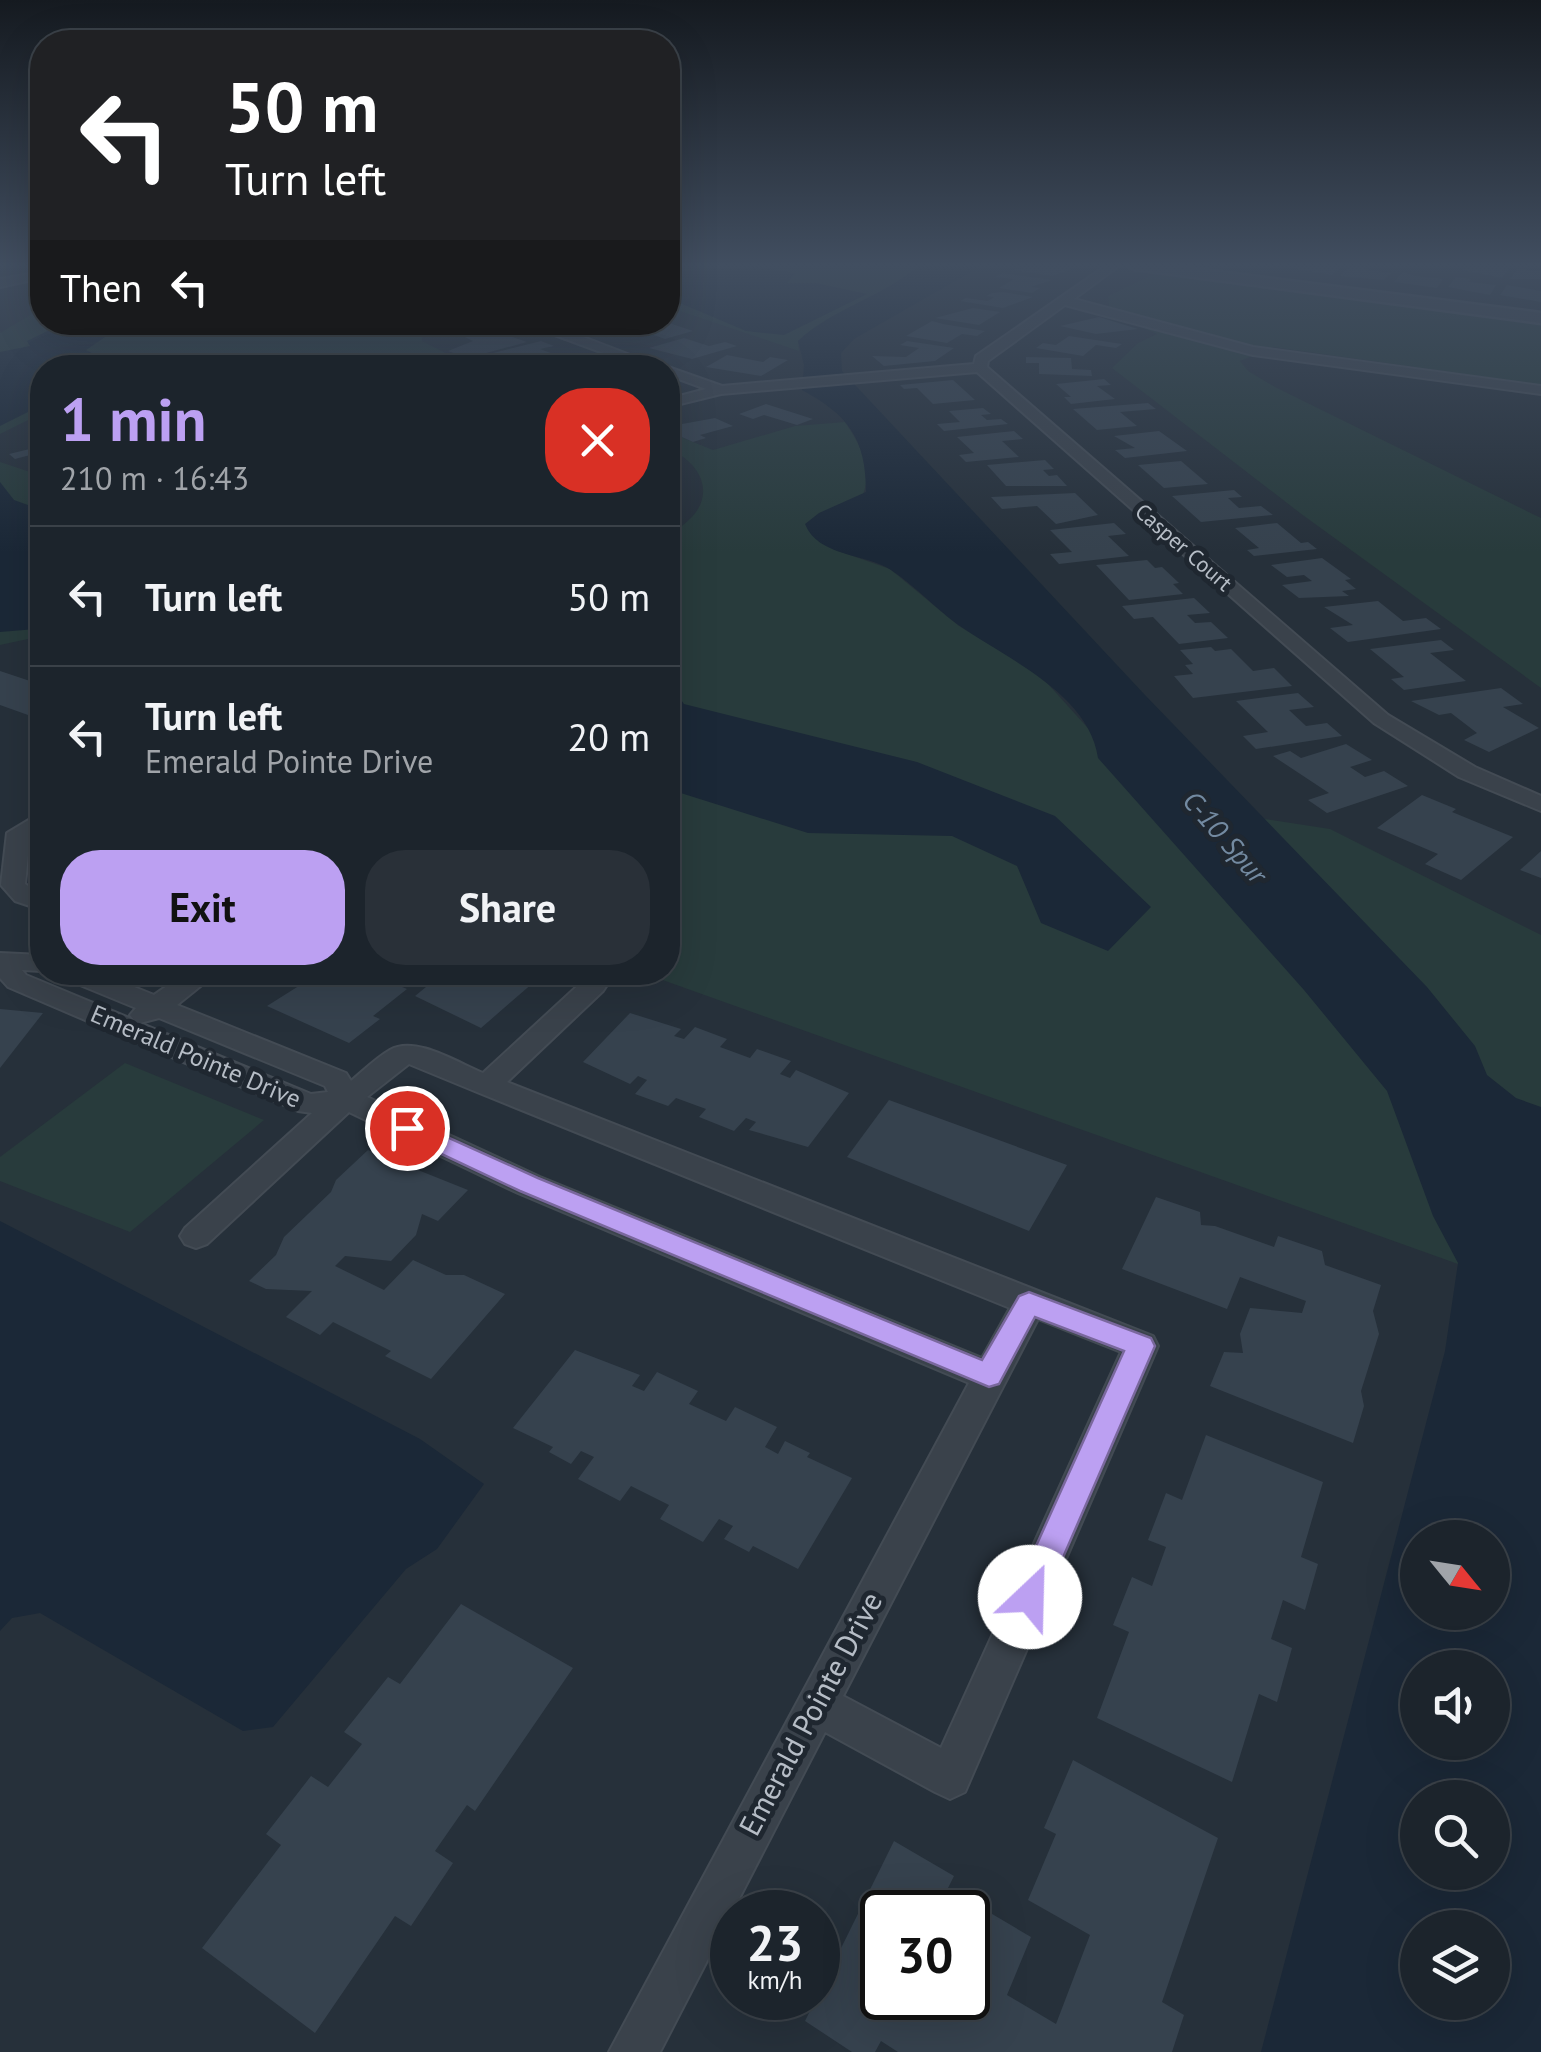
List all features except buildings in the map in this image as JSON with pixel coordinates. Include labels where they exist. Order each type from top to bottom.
[{"type":"street","points":[[680,400],[721,390],[980,368],[981,361]]},
{"type":"street","points":[[1330,361],[1541,390]]},
{"type":"street","name":"Casper Court","points":[[980,368],[1381,720],[1468,772],[1541,804]]},
{"type":"street","points":[[680,375],[721,390]]},
{"type":"street","points":[[30,826],[19,833],[12,885],[30,898]]},
{"type":"street","name":"Emerald Pointe Drive","points":[[0,961],[30,962]]},
{"type":"street","name":"Emerald Pointe Drive","points":[[0,961],[16,981],[308,1104],[346,1099],[529,1185],[989,1376]]},
{"type":"street","name":"Emerald Pointe Drive","points":[[103,985],[336,1080],[346,1099]]},
{"type":"street","points":[[126,1026],[186,985]]},
{"type":"street","points":[[487,1085],[594,985]]},
{"type":"street","points":[[196,1236],[346,1099],[402,1055],[412,1055],[1141,1346],[950,1777],[816,1704]]},
{"type":"street","name":"Emerald Pointe Drive","points":[[634,2052],[1029,1303]]},
{"type":"shaded area","points":[[0,361],[30,361],[30,419],[0,434]]},
{"type":"shaded area","points":[[1120,361],[1241,361],[1248,371],[1275,387],[1541,518],[1541,688],[1300,513],[1112,368]]},
{"type":"shaded area","points":[[1370,361],[1541,361],[1541,385]]},
{"type":"shaded area","points":[[845,422],[864,458],[867,473],[861,501],[833,549],[890,569],[959,626],[1039,674],[1095,736],[1265,819],[1330,829],[1541,935],[1541,1276],[1458,1264],[677,985],[680,985],[680,527],[696,512],[703,492],[698,474],[680,455],[680,437],[713,450],[795,426]]},
{"type":"shaded area","points":[[0,462],[30,472],[30,639],[0,645]]},
{"type":"shaded area","points":[[125,1063],[264,1120],[130,1232],[0,1181],[0,1157]]},
{"type":"water","points":[[0,361],[30,361],[30,411],[0,426]]},
{"type":"water","name":"C-10 Spur","points":[[803,361],[841,361],[842,371],[1145,695],[1427,987],[1475,1046],[1487,1075],[1516,1098],[1541,1107],[1541,2052],[1261,2052],[1400,1522],[1400,1630],[1510,1630],[1510,1520],[1401,1520],[1445,1351],[1458,1263],[1433,1216],[1387,1091],[1304,990],[1098,758],[1079,714],[1042,679],[957,624],[891,570],[831,549],[811,535],[805,524],[819,513],[866,492],[865,473],[851,430],[831,409],[802,390]]},
{"type":"water","points":[[0,482],[14,500],[30,506],[30,630],[0,632]]},
{"type":"water","points":[[680,698],[684,704],[917,762],[1055,816],[1151,907],[1108,951],[1041,923],[1017,866],[952,836],[808,833],[680,793]]},
{"type":"water","points":[[0,1221],[420,1439],[484,1484],[437,1549],[406,1569],[273,1727],[243,1731],[40,1613],[12,1618],[0,1631]]},
{"type":"route","points":[[407,1128],[529,1185],[989,1376],[1029,1303],[1141,1346],[1030,1597]]}]
